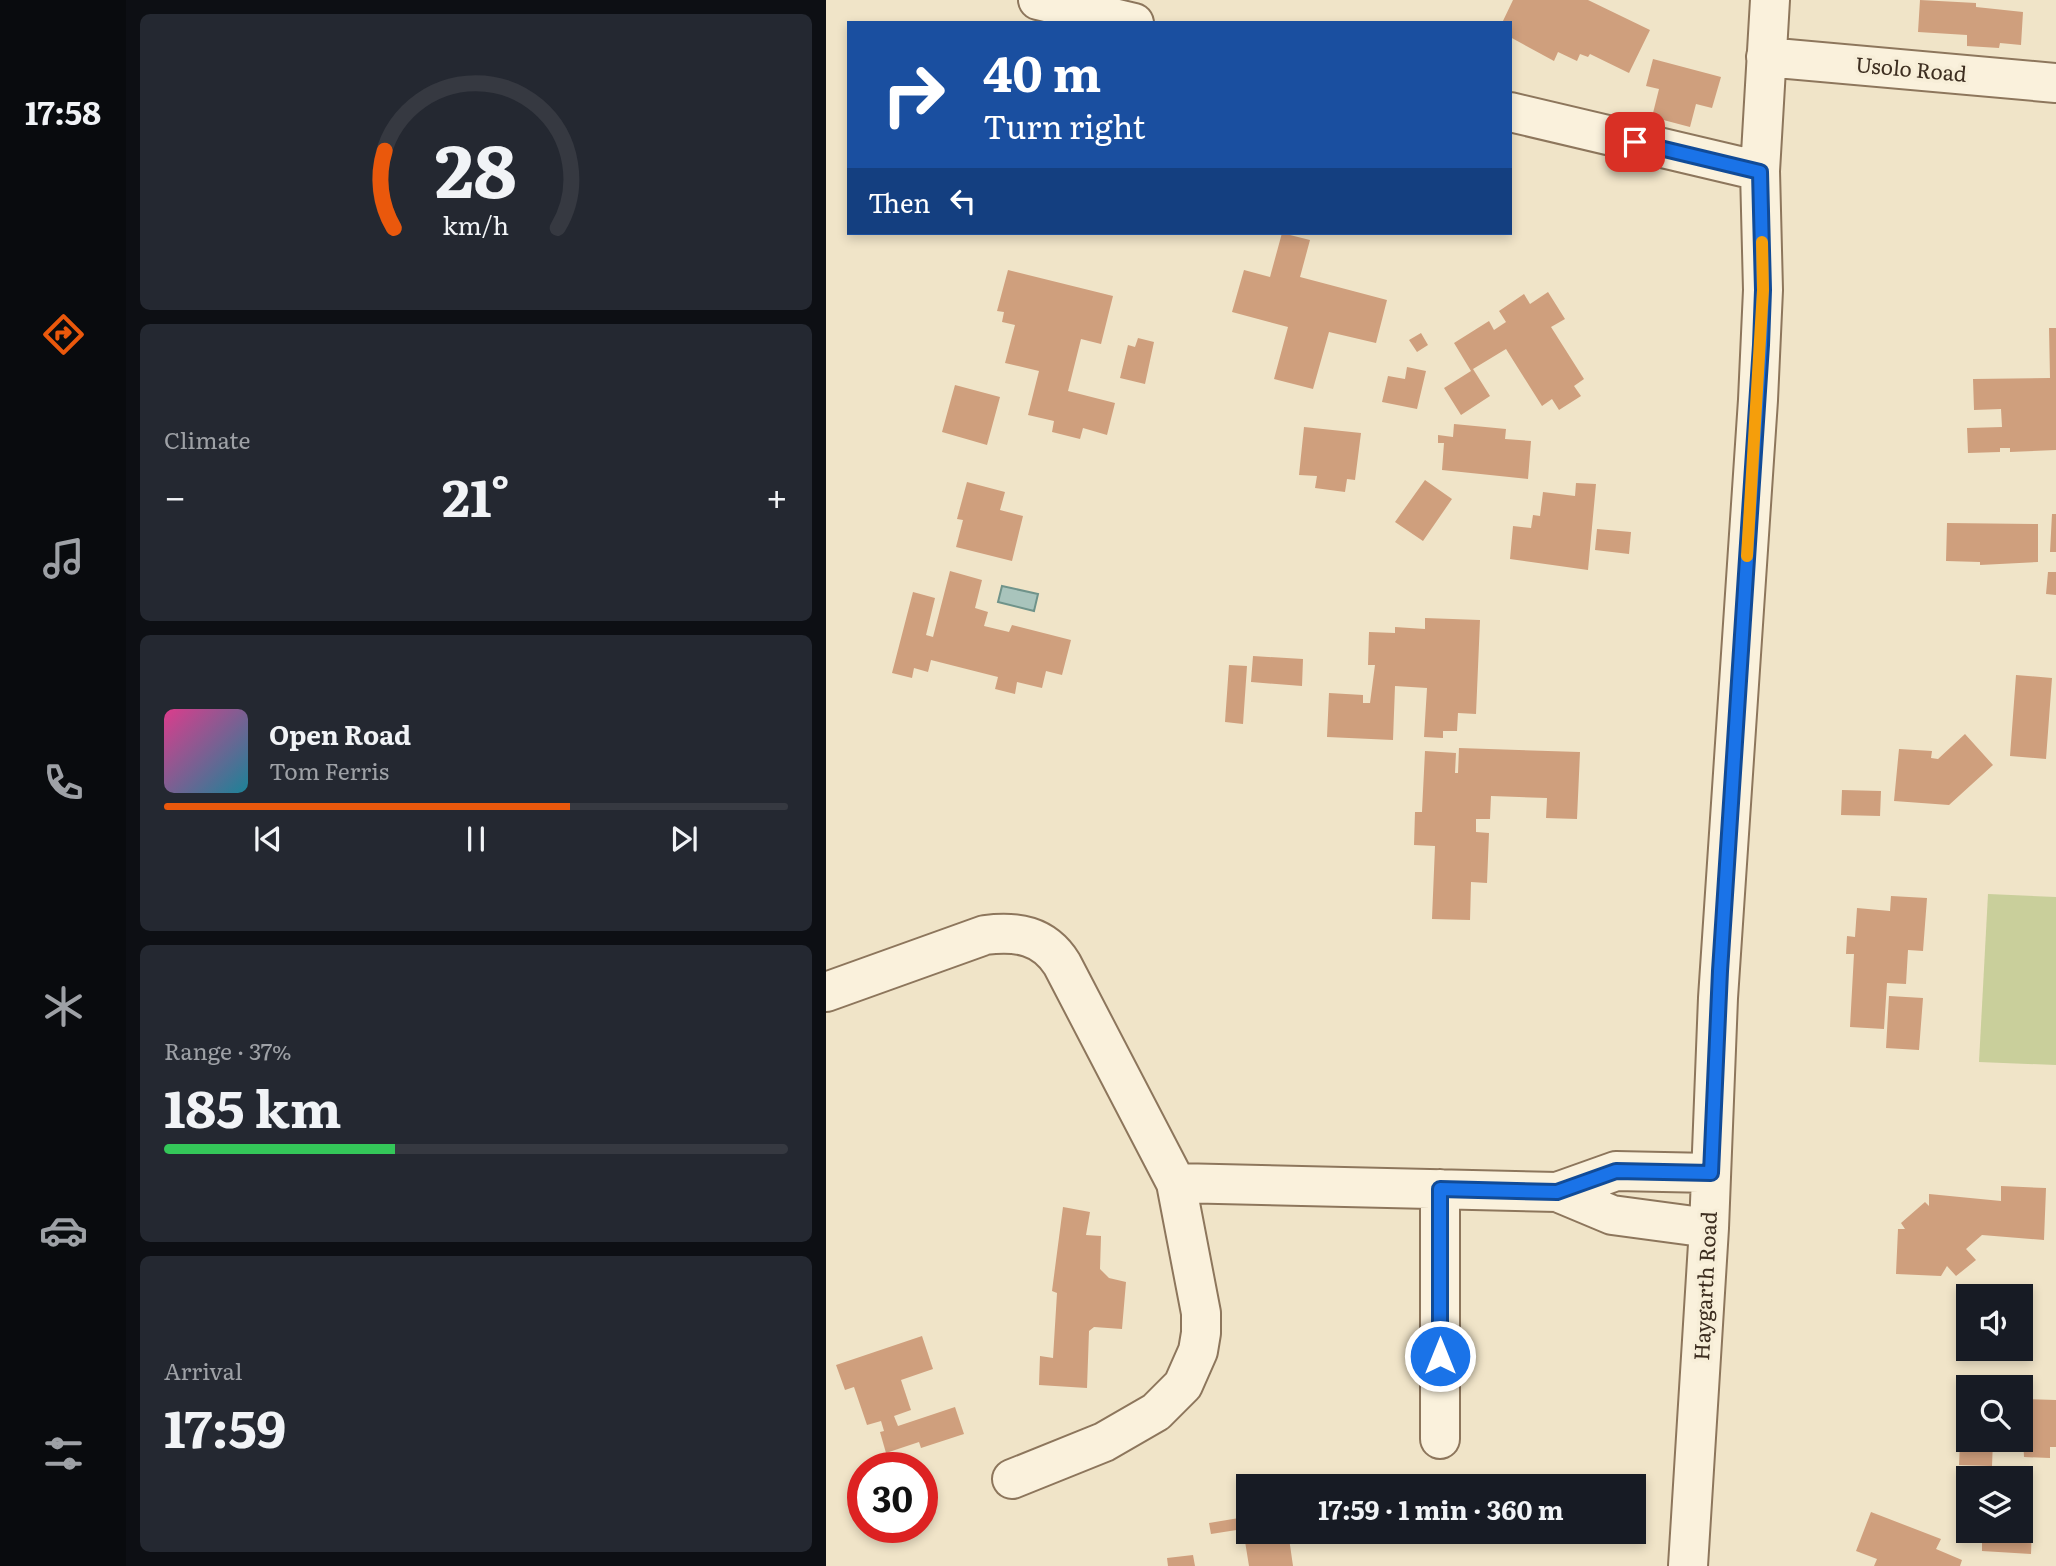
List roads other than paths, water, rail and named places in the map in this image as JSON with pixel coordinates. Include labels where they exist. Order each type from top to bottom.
[{"type":"street","points":[[1038,0],[1126,21]]},
{"type":"street","name":"Haygarth Road","points":[[1688,1566],[1709,1228],[1719,985],[1761,345],[1763,290],[1760,172],[1770,0]]},
{"type":"street","name":"Usolo Road","points":[[1766,57],[2056,82]]},
{"type":"street","points":[[1512,112],[1760,172]]},
{"type":"street","points":[[826,992],[985,935],[1006,932],[1025,934],[1044,944],[1062,964],[1176,1184],[1201,1313],[1198,1352],[1183,1385],[1156,1412],[1104,1442],[1013,1479]]},
{"type":"street","points":[[1176,1184],[1557,1192],[1616,1171],[1711,1173]]},
{"type":"street","points":[[1440,1189],[1440,1439]]},
{"type":"street","points":[[1557,1192],[1612,1215],[1709,1228]]},
{"type":"water","points":[[1002,586],[1038,594],[1034,611],[998,602]]}]
